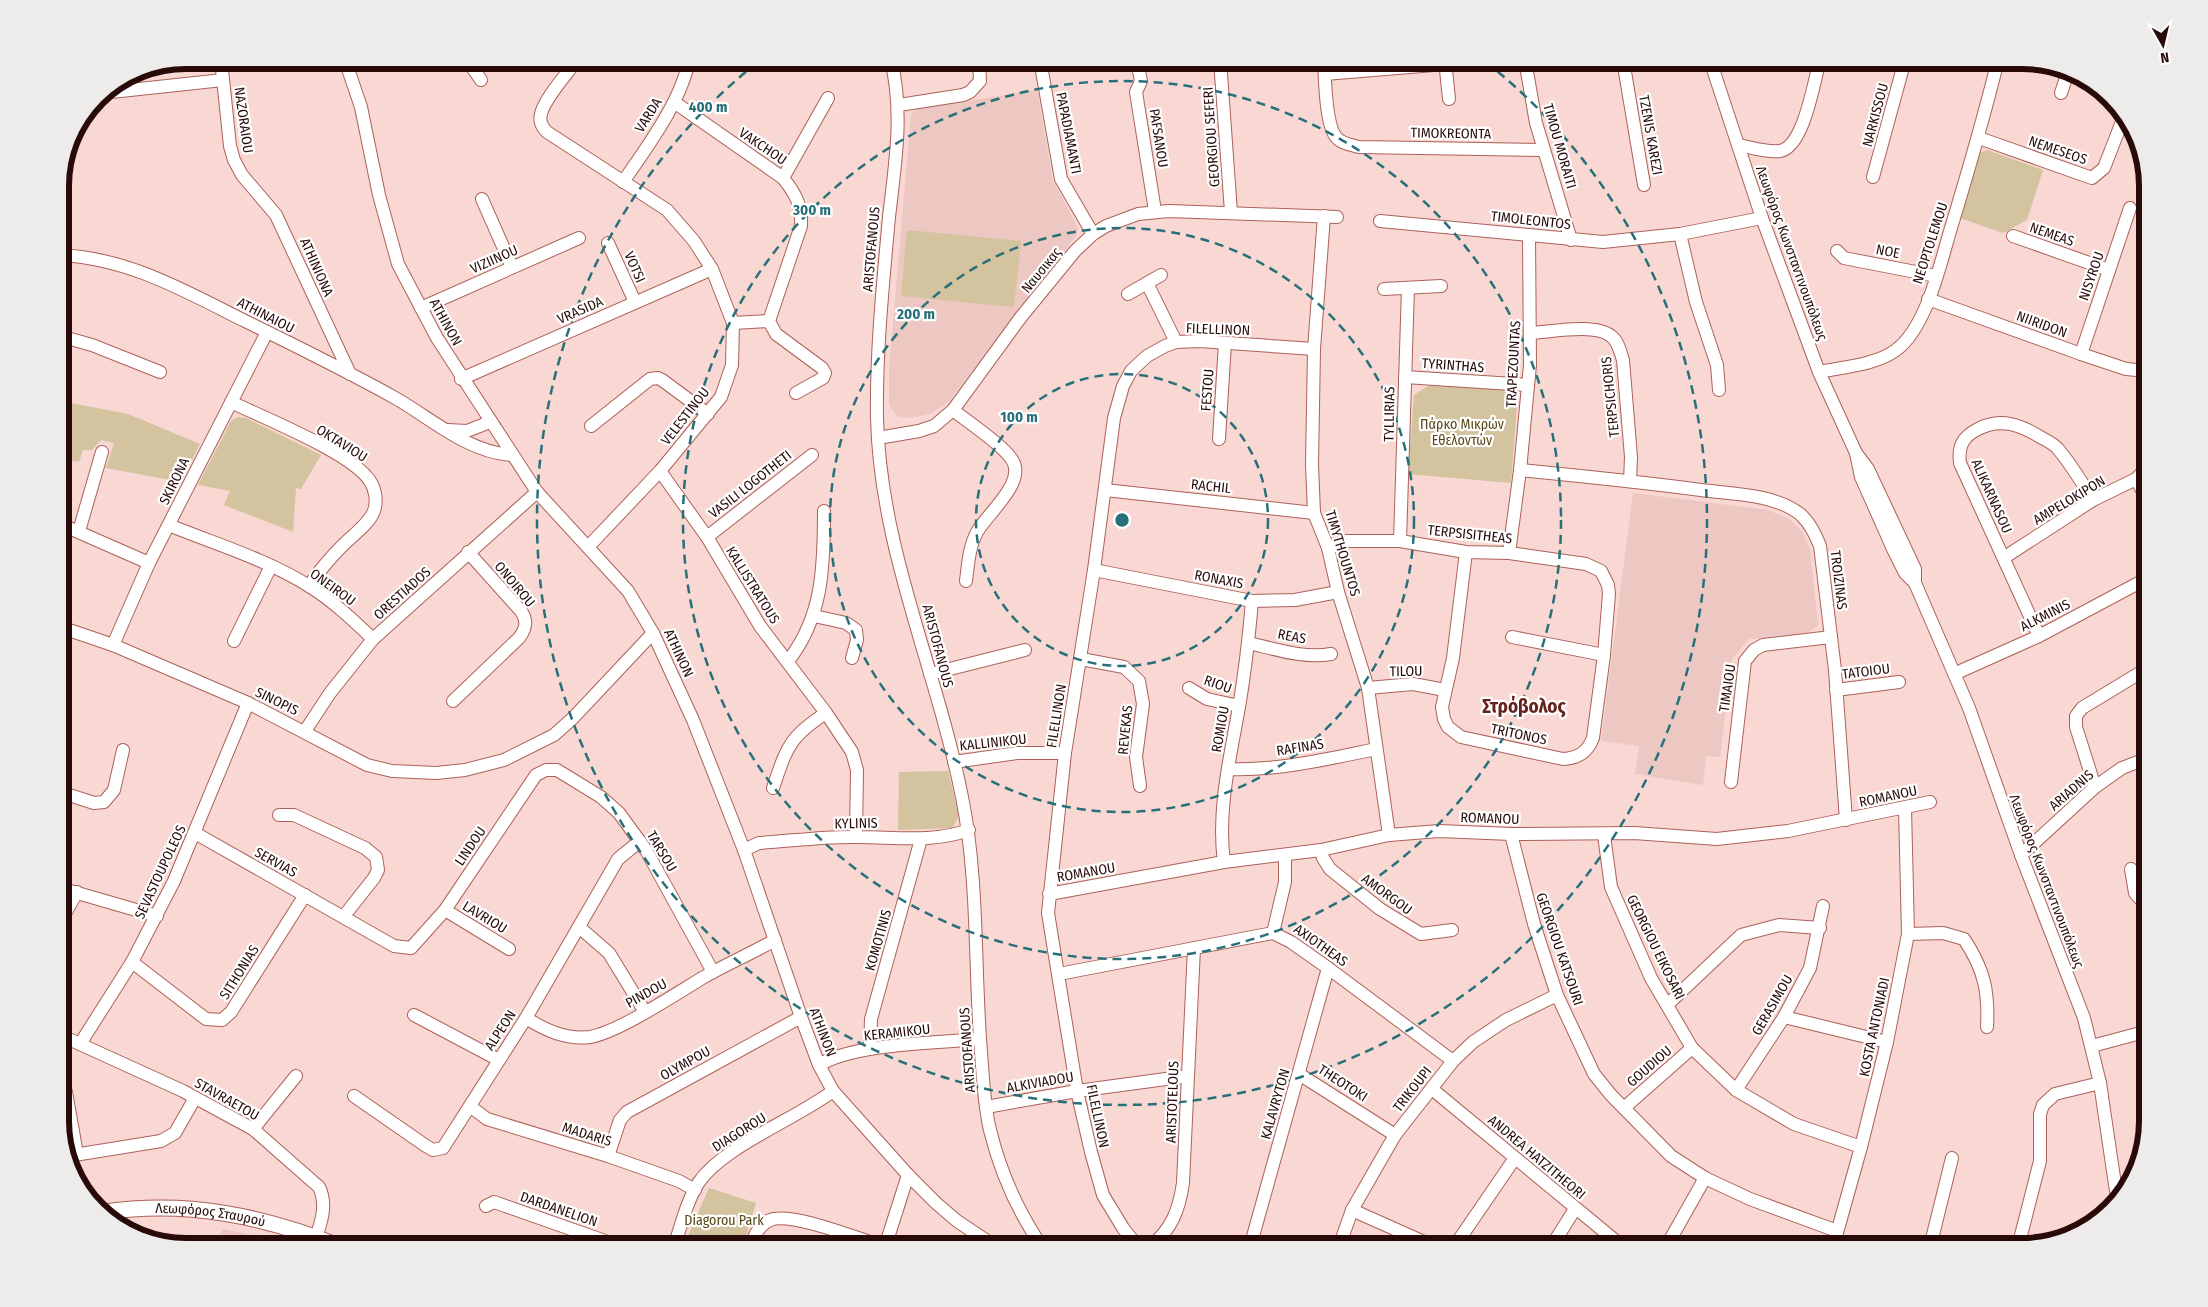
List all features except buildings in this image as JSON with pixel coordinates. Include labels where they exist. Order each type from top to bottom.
[{"type":"main road","name":"Λεωφόρος Σταυρού","points":[[112,1211],[166,1206],[207,1210],[253,1219],[316,1237]]},
{"type":"street","name":"NAZORAIOU","points":[[222,69],[231,151],[237,166],[246,180]]},
{"type":"street","name":"ATHINON","points":[[347,69],[360,107],[390,241],[398,264],[461,379],[511,455],[537,492],[628,591],[653,633],[693,720],[744,850],[819,1065],[833,1091],[908,1175],[957,1221],[982,1238]]},
{"type":"street","points":[[473,69],[481,80]]},
{"type":"street","name":"VELESTINOU","points":[[571,69],[543,108],[540,120],[547,132],[667,210],[694,240],[712,270],[733,323],[734,351],[730,375],[721,397],[660,471],[588,547]]},
{"type":"street","name":"VARDA","points":[[623,182],[674,102],[687,69]]},
{"type":"street","name":"ARISTOFANOUS","points":[[893,69],[899,105],[882,291],[878,362],[878,438],[884,500],[897,556],[954,762],[969,830],[974,884],[980,1039],[986,1107],[997,1155],[1036,1238]]},
{"type":"street","points":[[899,105],[970,92],[980,81],[979,69]]},
{"type":"street","name":"PAPADIAMANTI","points":[[1042,69],[1061,179],[1093,234]]},
{"type":"street","name":"GEORGIOU SEFERI","points":[[1221,69],[1231,212]]},
{"type":"street","name":"TIMOKREONTA","points":[[1325,69],[1330,127],[1336,139],[1359,147],[1543,150]]},
{"type":"street","points":[[1325,74],[1375,69]]},
{"type":"street","points":[[1447,69],[1449,99]]},
{"type":"street","name":"TIMOU MORAITI","points":[[1527,69],[1543,150],[1571,240]]},
{"type":"street","name":"TZENIS KAREZI","points":[[1625,69],[1644,184]]},
{"type":"street","name":"Λεωφόρος Κωνσταντινουπόλεως","points":[[1713,69],[1762,218],[1820,372],[1856,453],[1862,478],[1905,573],[1916,583],[1969,708],[2020,855],[2077,1000],[2092,1046],[2100,1083],[2116,1191]]},
{"type":"street","points":[[1738,145],[1779,151],[1792,146],[1800,132],[1818,69]]},
{"type":"street","name":"NARKISSOU","points":[[1873,177],[1903,69]]},
{"type":"street","name":"NEOPTOLEMOU","points":[[1820,372],[1870,361],[1895,351],[1911,334],[1928,299],[1936,276],[1979,138],[1996,69]]},
{"type":"street","name":"PAFSANOU","points":[[1138,71],[1140,81],[1136,92],[1156,211]]},
{"type":"street","points":[[2061,93],[2066,78]]},
{"type":"street","points":[[117,91],[223,80]]},
{"type":"street","points":[[784,178],[828,98]]},
{"type":"street","name":"VAKCHOU","points":[[674,102],[784,178],[795,192],[802,210],[801,226],[769,320]]},
{"type":"street","name":"NEMESEOS","points":[[1979,138],[2092,178],[2104,168],[2121,123]]},
{"type":"street","name":"ATHINIONA","points":[[246,180],[276,215],[350,374]]},
{"type":"street","points":[[482,199],[512,267]]},
{"type":"street","name":"NISYROU","points":[[2081,354],[2130,208]]},
{"type":"street","name":"Ναυσικας","points":[[878,438],[926,429],[934,426],[953,410],[1021,317],[1075,251],[1093,234],[1131,216],[1156,211],[1330,216]]},
{"type":"street","name":"TIMYTHOUNTOS","points":[[1330,216],[1314,349],[1312,464],[1314,513],[1328,548],[1338,592],[1368,688],[1389,835]]},
{"type":"street","name":"TIMOLEONTOS","points":[[1380,221],[1603,242],[1680,234],[1762,218]]},
{"type":"street","points":[[1680,234],[1696,302],[1717,365],[1719,390]]},
{"type":"street","name":"TRAPEZOUNTAS","points":[[1509,553],[1520,470],[1528,385],[1531,333],[1528,260],[1529,235]]},
{"type":"street","name":"NEMEAS","points":[[2013,236],[2109,270]]},
{"type":"street","name":"VIZIINOU","points":[[421,308],[579,238]]},
{"type":"street","name":"VOTSI","points":[[608,243],[635,302]]},
{"type":"street","name":"NOE","points":[[1837,251],[1844,258],[1936,276]]},
{"type":"street","name":"ATHINAIOU","points":[[69,256],[103,260],[141,271],[350,374],[475,447],[499,454],[511,455]]},
{"type":"street","name":"VRASIDA","points":[[461,379],[712,270]]},
{"type":"street","points":[[1128,294],[1161,274]]},
{"type":"street","points":[[1147,283],[1176,342]]},
{"type":"street","points":[[1384,289],[1441,286]]},
{"type":"street","name":"TYLLIRIAS","points":[[1400,541],[1408,288]]},
{"type":"street","name":"NIIRIDON","points":[[1928,299],[2081,354],[2126,368],[2139,370]]},
{"type":"street","points":[[733,323],[769,320],[776,334],[824,370],[822,378],[796,393]]},
{"type":"street","name":"TERPSICHORIS","points":[[1531,333],[1590,329],[1603,331],[1613,337],[1619,346],[1623,360],[1631,457],[1630,480]]},
{"type":"street","name":"SKIRONA","points":[[113,645],[149,563],[268,332]]},
{"type":"street","points":[[69,339],[92,345],[160,372]]},
{"type":"street","name":"FILELLINON","points":[[1131,1238],[1117,1220],[1103,1195],[1077,1091],[1048,913],[1065,752],[1081,659],[1114,418],[1123,386],[1131,371],[1147,356],[1176,342],[1314,349]]},
{"type":"street","name":"FESTOU","points":[[1219,439],[1225,344]]},
{"type":"street","name":"TYRINTHAS","points":[[1405,376],[1528,385]]},
{"type":"street","points":[[591,426],[650,378],[662,380],[708,414]]},
{"type":"street","name":"OKTAVIOU","points":[[231,402],[330,450],[370,480],[374,488],[376,504],[370,518],[318,572],[309,586]]},
{"type":"street","points":[[953,410],[1011,457],[1016,472],[1012,485],[977,531],[971,549],[966,581]]},
{"type":"street","points":[[448,430],[467,431],[490,422]]},
{"type":"street","name":"ALIKARNASOU","points":[[2039,636],[2005,557],[1960,463],[1959,452],[1961,442],[1970,433],[1993,423],[2004,422],[2026,428],[2057,447],[2093,500]]},
{"type":"street","points":[[79,531],[102,452]]},
{"type":"street","name":"VASILI LOGOTHETI","points":[[707,537],[812,455]]},
{"type":"street","name":"TROIZINAS","points":[[1520,470],[1630,480],[1759,498],[1781,504],[1800,514],[1812,528],[1820,546],[1831,637],[1846,820]]},
{"type":"street","name":"KALLISTRATOUS","points":[[660,471],[707,537],[760,626],[845,739],[857,770],[856,837]]},
{"type":"street","name":"AMPELOKIPON","points":[[2005,557],[2093,500],[2139,476]]},
{"type":"street","points":[[2136,479],[2139,484]]},
{"type":"street","name":"RACHIL","points":[[1105,490],[1314,513]]},
{"type":"street","name":"ORESTIADOS","points":[[305,731],[330,693],[373,639],[537,492]]},
{"type":"street","points":[[788,661],[800,646],[814,616],[820,591],[824,511]]},
{"type":"street","name":"ONEIROU","points":[[169,525],[271,566],[309,586],[350,617],[373,639]]},
{"type":"street","points":[[69,527],[149,563]]},
{"type":"street","name":"TERPSISITHEAS","points":[[1328,548],[1344,541],[1400,541],[1466,552],[1509,553],[1586,564],[1601,571],[1605,577]]},
{"type":"street","name":"ONOIROU","points":[[453,701],[519,638],[526,626],[525,618],[521,612],[468,552]]},
{"type":"street","name":"TRITONOS","points":[[1466,552],[1453,658],[1442,707],[1444,719],[1455,734],[1563,759],[1583,753],[1593,738],[1604,655],[1609,594],[1605,577]]},
{"type":"street","points":[[234,641],[271,566]]},
{"type":"street","name":"RONAXIS","points":[[1094,570],[1252,600],[1295,600],[1338,592]]},
{"type":"street","name":"ALKMINIS","points":[[1954,674],[2039,636],[2139,583]]},
{"type":"street","name":"ROMIOU","points":[[1224,862],[1221,836],[1228,769],[1248,643],[1252,600]]},
{"type":"street","points":[[814,616],[846,623],[856,630],[858,640],[852,658]]},
{"type":"street","name":"SINOPIS","points":[[69,633],[113,645],[248,703],[367,764],[392,771],[453,772],[485,766],[519,754],[566,726],[653,633]]},
{"type":"street","points":[[1512,637],[1604,655]]},
{"type":"street","name":"TIMAIOU","points":[[1731,782],[1745,661],[1754,650],[1763,645],[1831,637]]},
{"type":"street","name":"REAS","points":[[1248,643],[1302,654],[1320,656],[1331,654]]},
{"type":"street","points":[[930,674],[1025,650]]},
{"type":"street","name":"REVEKAS","points":[[1081,659],[1124,668],[1139,681],[1143,704],[1136,757],[1140,786]]},
{"type":"street","points":[[2095,787],[2076,727],[2076,716],[2082,708],[2139,673]]},
{"type":"street","name":"TATOIOU","points":[[1836,690],[1900,682]]},
{"type":"street","name":"TILOU","points":[[1368,688],[1413,684],[1445,690]]},
{"type":"street","name":"RIOU","points":[[1189,688],[1207,699],[1239,706]]},
{"type":"street","name":"SEVASTOUPOLEOS","points":[[80,1044],[132,962],[157,916],[248,703]]},
{"type":"street","points":[[773,788],[790,744],[801,730],[826,713]]},
{"type":"street","name":"RAFINAS","points":[[1228,769],[1246,770],[1301,764],[1376,749]]},
{"type":"street","points":[[69,795],[94,803],[104,802],[114,790],[123,750]]},
{"type":"street","name":"KALLINIKOU","points":[[954,762],[1016,753],[1065,752]]},
{"type":"street","name":"ARIADNIS","points":[[2020,855],[2095,787],[2122,768],[2139,761]]},
{"type":"street","name":"LINDOU","points":[[411,948],[445,910],[536,775],[546,770],[557,770]]},
{"type":"street","name":"TARSOU","points":[[557,770],[601,797],[619,813],[640,841],[713,972]]},
{"type":"street","name":"ROMANOU","points":[[1049,894],[1224,862],[1321,850],[1389,835],[1439,831],[1604,835],[1634,833],[1717,839],[1788,832],[1930,802]]},
{"type":"street","name":"KOSTA ANTONIADI","points":[[1835,1238],[1861,1147],[1887,1042],[1908,934],[1905,808]]},
{"type":"street","points":[[279,815],[294,815],[365,848],[376,857],[378,870],[374,878],[344,916]]},
{"type":"street","name":"KYLINIS","points":[[744,850],[759,843],[856,837],[921,839],[948,837],[969,830]]},
{"type":"street","name":"SERVIAS","points":[[194,833],[344,916],[394,946],[411,948]]},
{"type":"street","name":"GEORGIOU KATSOURI","points":[[1510,834],[1534,924],[1557,995],[1594,1074],[1611,1095],[1671,1156],[1705,1178],[1750,1198],[1837,1231]]},
{"type":"street","name":"GEORGIOU EIKOSARI","points":[[1604,835],[1611,887],[1651,978],[1692,1048],[1736,1090],[1794,1124],[1861,1147]]},
{"type":"street","name":"KOMOTINIS","points":[[870,1050],[871,1019],[921,839]]},
{"type":"street","name":"ALPEON","points":[[354,1096],[426,1146],[436,1150],[447,1144],[526,1018],[618,859],[640,841]]},
{"type":"street","name":"AMORGOU","points":[[1321,850],[1323,858],[1330,869],[1405,926],[1421,934],[1452,930]]},
{"type":"street","points":[[1273,933],[1285,882],[1285,855]]},
{"type":"street","points":[[2132,869],[2135,893],[2139,898]]},
{"type":"street","points":[[69,890],[157,916]]},
{"type":"street","points":[[69,907],[77,892]]},
{"type":"street","name":"SITHONIAS","points":[[132,962],[206,1019],[222,1020],[231,1012],[305,895]]},
{"type":"street","name":"GERASIMOU","points":[[1736,1090],[1784,1017],[1810,968],[1820,928],[1823,906]]},
{"type":"street","name":"LAVRIOU","points":[[445,910],[510,949]]},
{"type":"street","points":[[579,926],[609,953],[645,1012]]},
{"type":"street","points":[[1666,1005],[1741,935],[1779,926],[1820,928]]},
{"type":"street","name":"AXIOTHEAS","points":[[1059,974],[1273,933],[1291,942],[1328,968],[1453,1061]]},
{"type":"street","points":[[1908,934],[1944,933],[1964,939],[1975,955],[1984,978],[1988,998],[1987,1027]]},
{"type":"street","name":"PINDOU","points":[[526,1018],[555,1034],[584,1037],[602,1034],[775,940]]},
{"type":"street","name":"ARISTOTELOUS","points":[[1161,1238],[1175,1219],[1180,1203],[1183,1182],[1194,948]]},
{"type":"street","name":"KALAVRYTON","points":[[1253,1238],[1328,968]]},
{"type":"street","name":"TRIKOUPI","points":[[1342,1238],[1352,1210],[1395,1135],[1453,1061],[1473,1042],[1506,1020],[1557,995]]},
{"type":"street","points":[[414,1016],[498,1060]]},
{"type":"street","name":"OLYMPOU","points":[[608,1156],[620,1120],[627,1112],[801,1017]]},
{"type":"street","points":[[1784,1017],[1887,1042]]},
{"type":"street","points":[[2092,1046],[2139,1033]]},
{"type":"street","name":"STAVRAETOU","points":[[69,1039],[195,1098],[253,1129],[319,1187],[323,1198],[323,1215],[316,1237]]},
{"type":"street","name":"KERAMIKOU","points":[[819,1065],[844,1054],[980,1039]]},
{"type":"street","name":"GOUDIOU","points":[[1624,1107],[1692,1048]]},
{"type":"street","name":"THEOTOKI","points":[[1299,1074],[1395,1135]]},
{"type":"street","points":[[253,1129],[296,1076]]},
{"type":"street","name":"ALKIVIADOU","points":[[986,1107],[1077,1091],[1188,1076]]},
{"type":"street","points":[[2020,1238],[2040,1161],[2040,1114],[2043,1105],[2055,1094],[2100,1083]]},
{"type":"street","name":"ANDREA HATZITHEORI","points":[[1432,1089],[1612,1238]]},
{"type":"street","name":"DIAGOROU","points":[[677,1238],[695,1190],[709,1170],[723,1159],[810,1107],[833,1091]]},
{"type":"street","points":[[74,1155],[166,1139],[175,1133],[195,1098]]},
{"type":"street","name":"MADARIS","points":[[471,1107],[487,1118],[509,1127],[608,1156],[674,1179],[695,1190]]},
{"type":"street","points":[[69,1119],[72,1149]]},
{"type":"street","points":[[1460,1238],[1515,1158]]},
{"type":"street","points":[[1932,1238],[1952,1158]]},
{"type":"street","points":[[888,1238],[908,1175]]},
{"type":"street","points":[[1671,1238],[1705,1178]]},
{"type":"street","name":"DARDANELION","points":[[486,1206],[494,1202],[596,1238]]},
{"type":"street","points":[[1557,1238],[1575,1209]]},
{"type":"street","points":[[1352,1210],[1416,1238]]},
{"type":"street","points":[[754,1238],[760,1227],[769,1220],[791,1218],[856,1238]]},
{"type":"street","name":"ARISTOFANOUS","points":[[1032,1232],[1034,1238]]},
{"type":"shaded area","points":[[1037,90],[1053,181],[1078,229],[1076,236],[949,401],[930,414],[909,418],[897,416],[889,404],[889,369],[911,115],[916,109]]},
{"type":"shaded area","points":[[1633,493],[1768,510],[1789,519],[1802,531],[1810,549],[1818,625],[1807,634],[1749,639],[1732,659],[1720,757],[1706,756],[1703,785],[1635,774],[1639,746],[1601,741]]},
{"type":"shaded area","points":[[223,1229],[267,1238],[218,1238]]},
{"type":"green space","points":[[1987,150],[2043,170],[2027,220],[2003,233],[1957,217],[1975,155]]},
{"type":"green space","points":[[907,230],[1021,241],[1014,307],[901,296]]},
{"type":"green space","name":"Πάρκο Μικρών Εθελοντών","points":[[1433,383],[1513,390],[1517,405],[1511,483],[1408,474],[1414,395]]},
{"type":"green space","points":[[69,403],[128,414],[200,444],[181,482],[106,468],[114,443],[101,440],[92,450],[83,450],[79,462],[69,460]]},
{"type":"green space","points":[[238,417],[246,418],[321,455],[301,489],[296,488],[293,532],[224,505],[230,491],[198,485],[231,421]]},
{"type":"green space","points":[[948,771],[959,816],[952,828],[898,830],[899,772]]},
{"type":"green space","name":"Diagorou Park","points":[[709,1188],[756,1203],[746,1238],[687,1238]]},
{"type":"district","name":"Στρόβολος","points":[[1524,706]]}]
